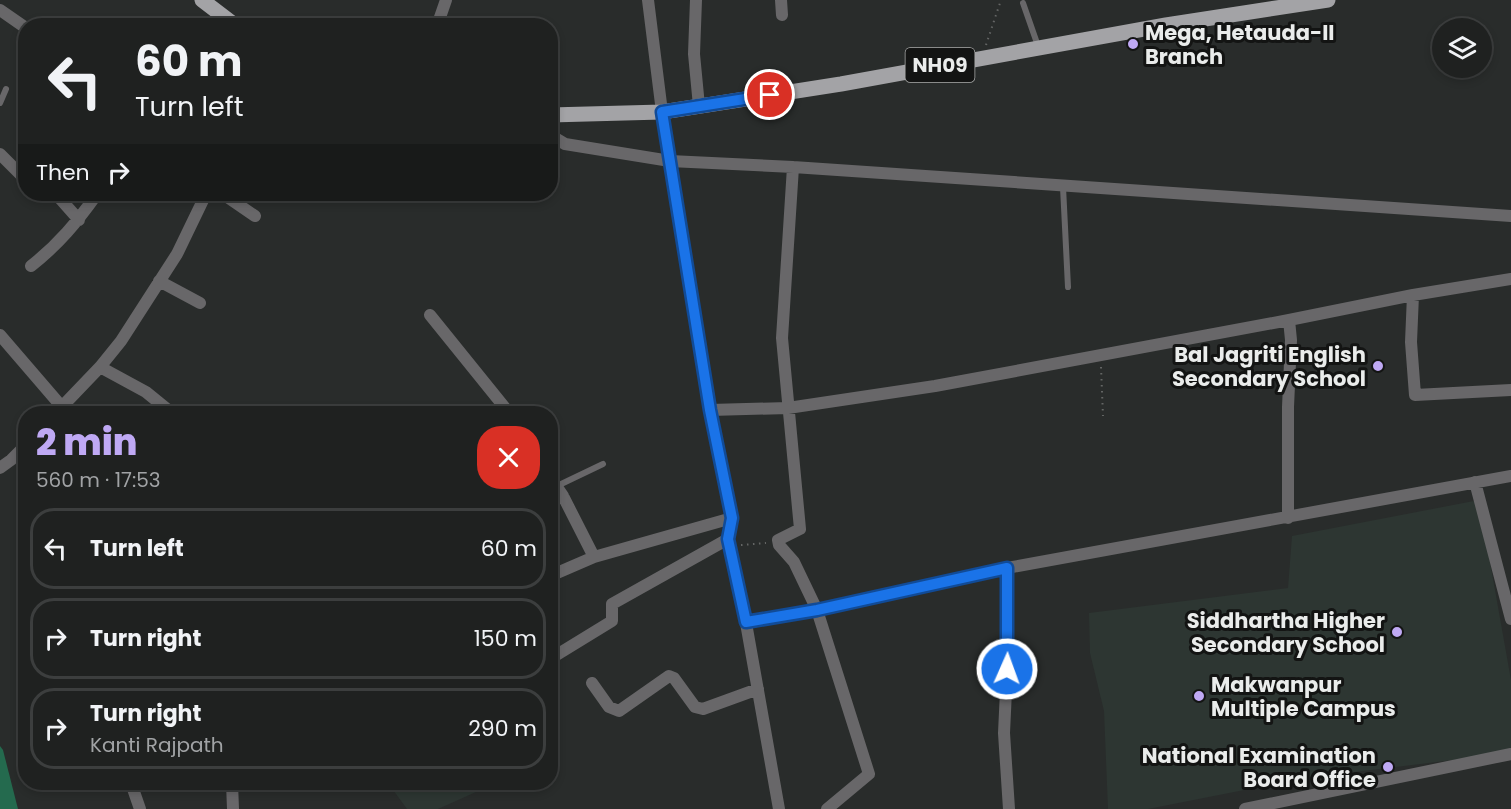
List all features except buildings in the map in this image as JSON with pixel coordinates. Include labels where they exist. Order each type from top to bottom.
[{"type":"main road","points":[[202,0],[226,18]]},
{"type":"main road","name":"NH09","points":[[558,115],[662,112],[841,84],[1038,47],[1328,0]]},
{"type":"street","points":[[440,18],[446,0]]},
{"type":"street","points":[[648,0],[662,112],[710,410],[732,518],[729,543],[746,622],[779,809]]},
{"type":"street","points":[[696,0],[694,54],[699,106]]},
{"type":"street","points":[[781,0],[782,15]]},
{"type":"street","points":[[0,10],[18,22]]},
{"type":"street","points":[[558,140],[565,144],[670,161],[1511,216]]},
{"type":"street","points":[[0,154],[18,172]]},
{"type":"street","points":[[793,168],[782,338],[800,529],[778,542],[794,562],[817,610],[869,774],[827,809]]},
{"type":"street","points":[[62,201],[78,220]]},
{"type":"street","points":[[31,266],[54,248],[92,201]]},
{"type":"street","points":[[66,406],[121,341],[177,254],[203,201]]},
{"type":"street","points":[[233,201],[255,216]]},
{"type":"street","points":[[710,410],[788,408],[947,384],[1413,295],[1511,279]]},
{"type":"street","points":[[159,281],[200,303]]},
{"type":"street","points":[[1413,295],[1411,342],[1415,395],[1511,390]]},
{"type":"street","points":[[430,315],[504,406]]},
{"type":"street","points":[[1288,518],[1287,407],[1291,340],[1289,320]]},
{"type":"street","points":[[0,334],[58,406]]},
{"type":"street","points":[[100,367],[146,392],[163,406]]},
{"type":"street","points":[[0,468],[18,453]]},
{"type":"street","points":[[746,622],[817,610],[1007,568],[1511,476]]},
{"type":"street","points":[[1475,482],[1511,619]]},
{"type":"street","points":[[558,488],[594,557]]},
{"type":"street","points":[[558,573],[594,557],[732,518]]},
{"type":"street","points":[[558,654],[612,621],[612,604],[729,543]]},
{"type":"street","points":[[1007,568],[1008,648],[1004,734],[1009,809]]},
{"type":"street","points":[[592,683],[609,707],[619,711],[669,676],[674,678],[695,707],[703,710],[758,689]]},
{"type":"street","points":[[1245,809],[1511,754]]},
{"type":"street","points":[[134,790],[140,809]]},
{"type":"street","points":[[232,790],[233,809]]},
{"type":"lane","points":[[1023,3],[1038,47]]},
{"type":"lane","points":[[0,103],[6,89]]},
{"type":"lane","points":[[1063,187],[1068,287]]},
{"type":"lane","points":[[558,486],[603,464]]},
{"type":"path","points":[[983,57],[1001,0]]},
{"type":"path","points":[[1100,355],[1103,416]]},
{"type":"path","points":[[729,543],[778,542]]},
{"type":"shaded area","points":[[1479,500],[1511,680],[1511,753],[1305,778],[1148,809],[1108,809],[1104,711],[1090,653],[1089,613],[1288,588],[1292,536]]},
{"type":"shaded area","points":[[393,790],[480,790],[438,809],[407,809]]},
{"type":"green space","points":[[0,746],[3,750],[18,809],[0,809]]},
{"type":"place","name":"Mega, Hetauda-II Branch","points":[[1133,44]]},
{"type":"place","name":"Bal Jagriti English Secondary School","points":[[1378,366]]},
{"type":"place","name":"Siddhartha Higher Secondary School","points":[[1397,632]]},
{"type":"place","name":"Makwanpur Multiple Campus","points":[[1199,696]]},
{"type":"place","name":"National Examination Board Office","points":[[1388,767]]},
{"type":"route","points":[[770,95],[662,112],[710,410],[732,518],[728,539],[746,622],[817,610],[1007,568],[1007,669]]}]
